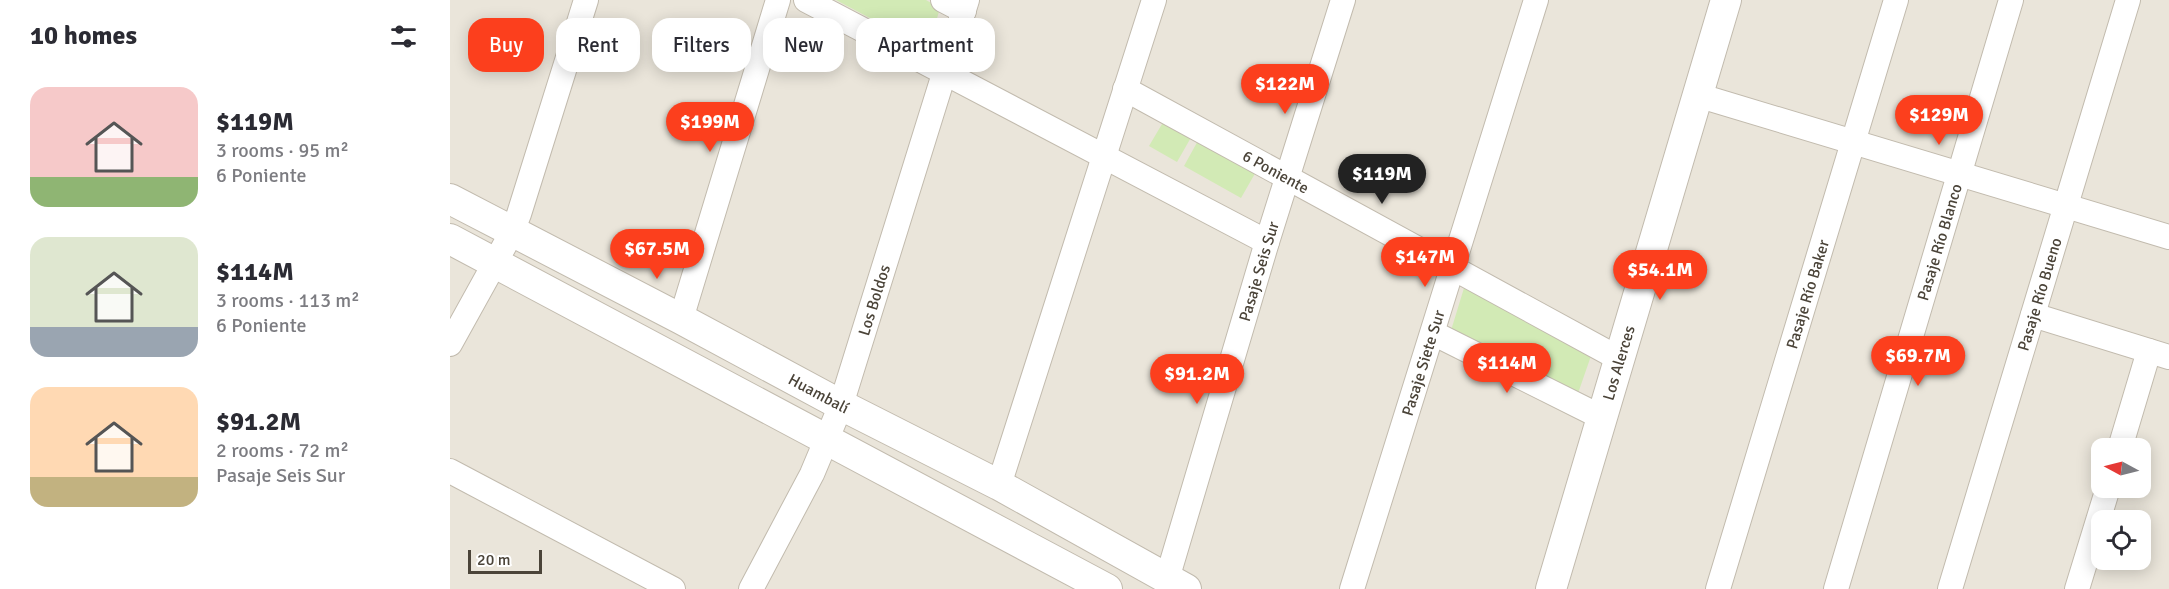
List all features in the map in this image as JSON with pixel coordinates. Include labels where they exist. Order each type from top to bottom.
[{"type":"street","points":[[450,344],[512,232],[586,0]]},
{"type":"street","points":[[681,319],[778,0]]},
{"type":"street","points":[[806,0],[1267,242]]},
{"type":"street","points":[[943,0],[966,6]]},
{"type":"street","points":[[999,485],[1154,0]]},
{"type":"street","name":"Pasaje Seis Sur","points":[[1176,584],[1267,242],[1343,0]]},
{"type":"street","name":"Pasaje Siete Sur","points":[[1352,589],[1536,0]]},
{"type":"street","name":"Los Alerces","points":[[1551,589],[1726,0]]},
{"type":"street","name":"Pasaje Río Baker","points":[[1718,589],[1896,0]]},
{"type":"street","name":"Pasaje Río Blanco","points":[[1836,589],[2011,0]]},
{"type":"street","name":"Pasaje Río Bueno","points":[[1950,589],[2128,0]]},
{"type":"street","name":"Los Boldos","points":[[751,589],[812,474],[841,405],[966,6]]},
{"type":"street","name":"6 Poniente","points":[[1125,89],[1618,358]]},
{"type":"street","points":[[1697,95],[2169,237]]},
{"type":"street","name":"Huambalí","points":[[450,199],[841,405],[999,485],[1176,584]]},
{"type":"street","points":[[450,239],[1107,589]]},
{"type":"street","points":[[2033,315],[2159,354],[2124,438]]},
{"type":"street","points":[[1433,333],[1601,417]]},
{"type":"street","points":[[450,471],[673,589]]},
{"type":"street","points":[[2077,589],[2105,498]]},
{"type":"shaded area","points":[[450,0],[2169,0],[2169,589],[450,589]]},
{"type":"green space","points":[[836,0],[926,0],[940,8],[937,18],[870,18]]},
{"type":"green space","points":[[1165,119],[1193,134],[1177,162],[1149,146]]},
{"type":"green space","points":[[1200,137],[1257,170],[1241,198],[1184,166]]},
{"type":"green space","points":[[1464,288],[1592,353],[1575,402],[1449,337]]}]
